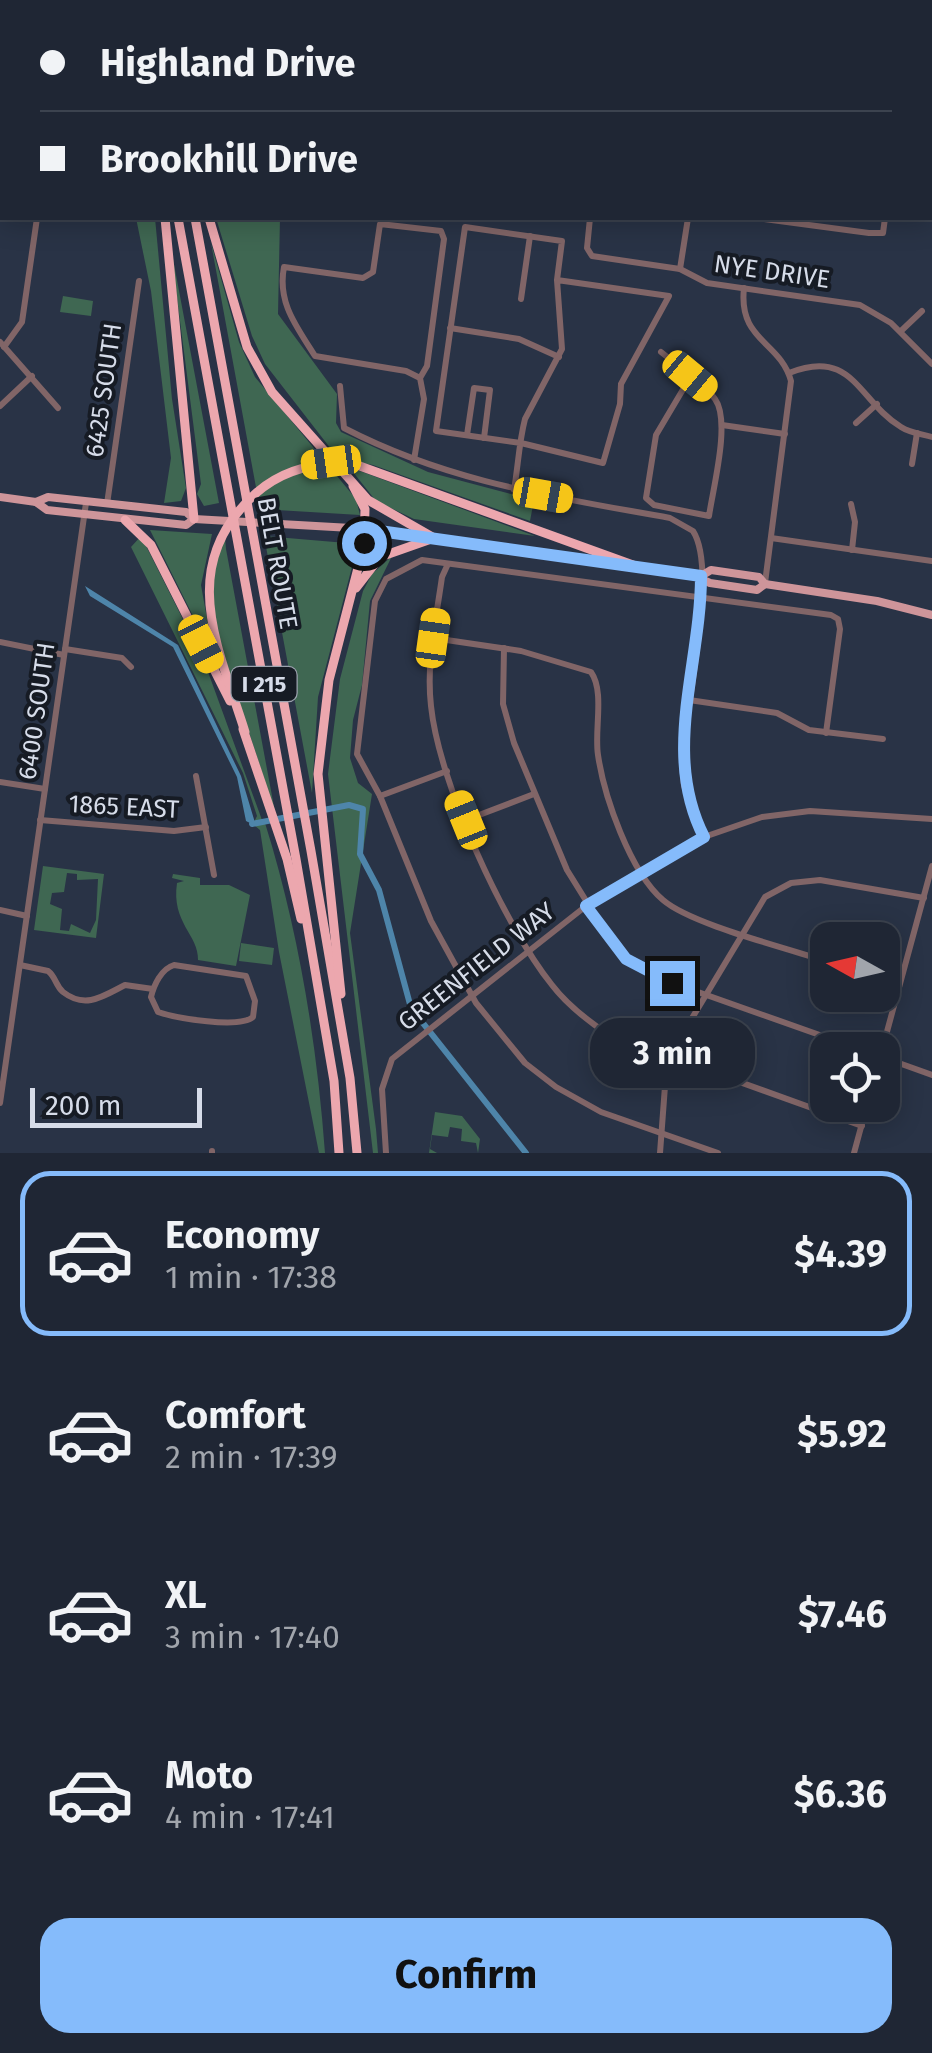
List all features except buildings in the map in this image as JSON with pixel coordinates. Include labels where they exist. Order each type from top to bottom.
[{"type":"highway","points":[[165,220],[200,519]]},
{"type":"highway","name":"BELT ROUTE","points":[[178,220],[323,1019],[340,1153]]},
{"type":"highway","name":"BELT ROUTE","points":[[195,220],[350,1078],[357,1153]]},
{"type":"highway","points":[[210,220],[247,346],[272,392],[368,500],[434,538]]},
{"type":"highway","points":[[323,1019],[287,859],[210,619],[210,567],[226,526],[260,490],[308,466],[331,462],[376,470],[634,566]]},
{"type":"highway","points":[[350,1078],[318,774],[329,680],[365,529],[366,509],[353,486]]},
{"type":"highway","points":[[124,520],[152,545],[245,732]]},
{"type":"highway","points":[[352,594],[380,557],[434,538]]},
{"type":"main road","points":[[0,497],[186,512],[200,519],[365,529],[701,576],[711,570],[932,615]]},
{"type":"main road","points":[[36,502],[46,510],[84,516],[186,525],[200,519]]},
{"type":"street","points":[[36,220],[22,322],[2,344],[58,408]]},
{"type":"street","name":"NYE DRIVE","points":[[590,220],[589,253],[680,269],[698,281],[860,304],[882,315],[932,364]]},
{"type":"street","points":[[680,269],[688,220]]},
{"type":"street","points":[[812,221],[883,233],[885,220]]},
{"type":"street","points":[[414,460],[424,400],[420,378],[426,366],[444,238],[440,231],[380,224],[373,272],[363,278],[284,267],[281,286],[287,311],[315,356],[406,370],[420,378]]},
{"type":"street","points":[[514,490],[521,443],[528,410],[560,357],[563,318],[557,280],[562,241],[465,227],[436,431],[521,443],[603,462],[620,404],[621,384],[669,296],[557,280]]},
{"type":"street","points":[[522,299],[530,236]]},
{"type":"street","name":"6425 SOUTH","points":[[107,505],[139,281]]},
{"type":"street","points":[[744,288],[744,313],[752,332],[789,373],[792,389],[765,584]]},
{"type":"street","points":[[901,332],[922,311]]},
{"type":"street","points":[[450,328],[519,339],[560,357]]},
{"type":"street","points":[[661,352],[690,376],[714,397],[722,425],[709,516],[647,502],[656,435],[690,376]]},
{"type":"street","points":[[789,373],[816,366],[836,369],[901,427],[932,437]]},
{"type":"street","points":[[0,406],[32,376]]},
{"type":"street","points":[[340,386],[342,424],[414,460],[467,480],[681,521],[700,543],[701,597],[682,742],[684,786],[704,837]]},
{"type":"street","points":[[467,436],[474,388],[490,390],[484,438]]},
{"type":"street","points":[[856,424],[877,404]]},
{"type":"street","points":[[722,425],[786,434]]},
{"type":"street","points":[[912,464],[918,433]]},
{"type":"street","name":"6400 SOUTH","points":[[0,1103],[86,503]]},
{"type":"street","points":[[851,504],[855,522],[852,550]]},
{"type":"street","points":[[771,538],[932,560]]},
{"type":"street","points":[[718,1153],[601,1112],[556,1087],[496,1031],[472,995],[431,921],[380,796],[359,760],[356,741],[375,600],[386,580],[412,562],[448,566],[459,563],[838,619],[826,733]]},
{"type":"street","points":[[448,566],[442,577],[433,638],[430,703],[446,771],[492,881],[550,982],[586,1020],[609,1035],[862,1126]]},
{"type":"street","points":[[433,638],[504,648],[582,667],[594,676],[602,778],[655,892],[674,907],[810,956]]},
{"type":"street","points":[[0,642],[122,658],[131,667]]},
{"type":"street","points":[[504,648],[505,714],[534,794],[586,906],[626,959],[650,975],[810,1032]]},
{"type":"street","points":[[688,700],[777,713],[809,730],[883,739]]},
{"type":"street","points":[[380,796],[446,771]]},
{"type":"street","points":[[196,776],[214,876]]},
{"type":"street","points":[[0,782],[45,789]]},
{"type":"street","points":[[466,820],[534,794]]},
{"type":"street","name":"GREENFIELD WAY","points":[[386,1153],[382,1089],[387,1067],[425,1031],[586,906],[643,871],[704,837],[762,818],[810,811],[932,819]]},
{"type":"street","name":"1865 EAST","points":[[40,820],[174,831],[206,827]]},
{"type":"street","points":[[900,983],[932,866]]},
{"type":"street","points":[[660,1153],[670,1059],[704,995],[765,898],[805,880],[924,898]]},
{"type":"street","points":[[0,910],[27,916]]},
{"type":"street","points":[[20,965],[50,972],[63,992],[89,1000],[104,1000],[125,984],[153,990]]},
{"type":"street","points":[[174,965],[240,974],[252,986],[255,1009],[250,1020],[220,1022],[162,1014],[153,1006],[153,990],[165,969],[174,965]]},
{"type":"street","points":[[900,1062],[932,1075]]},
{"type":"street","points":[[854,1153],[863,1122]]},
{"type":"green space","points":[[136,220],[155,220],[172,399],[186,488],[181,501],[164,503],[171,458],[151,291]]},
{"type":"green space","points":[[217,220],[280,220],[278,314],[337,394],[336,423],[341,432],[428,472],[534,500],[530,521],[373,465],[338,458],[265,364],[252,336]]},
{"type":"green space","points":[[170,243],[219,503],[204,506],[197,494],[201,484]]},
{"type":"green space","points":[[211,243],[239,342],[255,377],[356,499],[360,515],[260,509]]},
{"type":"green space","points":[[63,296],[93,301],[91,316],[60,312]]},
{"type":"green space","points":[[349,467],[535,536],[414,519],[376,501]]},
{"type":"green space","points":[[150,530],[212,534],[201,585],[214,658]]},
{"type":"green space","points":[[141,536],[204,661],[262,820],[254,822],[257,816],[243,773],[131,547]]},
{"type":"green space","points":[[264,536],[358,544],[318,697],[312,793]]},
{"type":"green space","points":[[225,537],[275,812],[219,640],[209,580]]},
{"type":"green space","points":[[392,556],[370,601],[350,758],[358,783],[372,794],[350,933],[376,1129],[378,1153],[373,1153],[328,774],[340,679],[363,591],[372,574]]},
{"type":"green space","points":[[265,823],[304,986],[325,1153],[319,1153],[279,952],[260,830],[254,825]]},
{"type":"green space","points":[[43,866],[104,874],[96,938],[34,930]],"holes":[[[67,873],[77,874],[77,880],[98,879],[96,920],[90,933],[71,924],[69,931],[60,930],[62,909],[50,904],[52,893],[64,892]]]},
{"type":"green space","points":[[173,874],[200,878],[200,885],[229,885],[250,895],[236,966],[198,960],[176,897],[177,883],[184,881],[172,878]]},
{"type":"green space","points":[[241,943],[274,948],[272,965],[239,961]]},
{"type":"green space","points":[[435,1112],[462,1116],[480,1139],[478,1153],[476,1143],[461,1141],[462,1129],[450,1127],[448,1137],[432,1135],[430,1149],[437,1153],[429,1153]]},
{"type":"water","points":[[85,586],[178,645],[241,776],[256,826],[246,821],[237,777],[173,647],[90,596]]},
{"type":"waterway","points":[[252,824],[349,805],[363,809],[360,854],[379,890],[411,1008],[526,1153]]},
{"type":"route","points":[[364,543],[365,529],[701,576],[702,607],[682,764],[684,786],[704,837],[586,906],[606,938],[626,959],[650,975],[672,983]]}]
